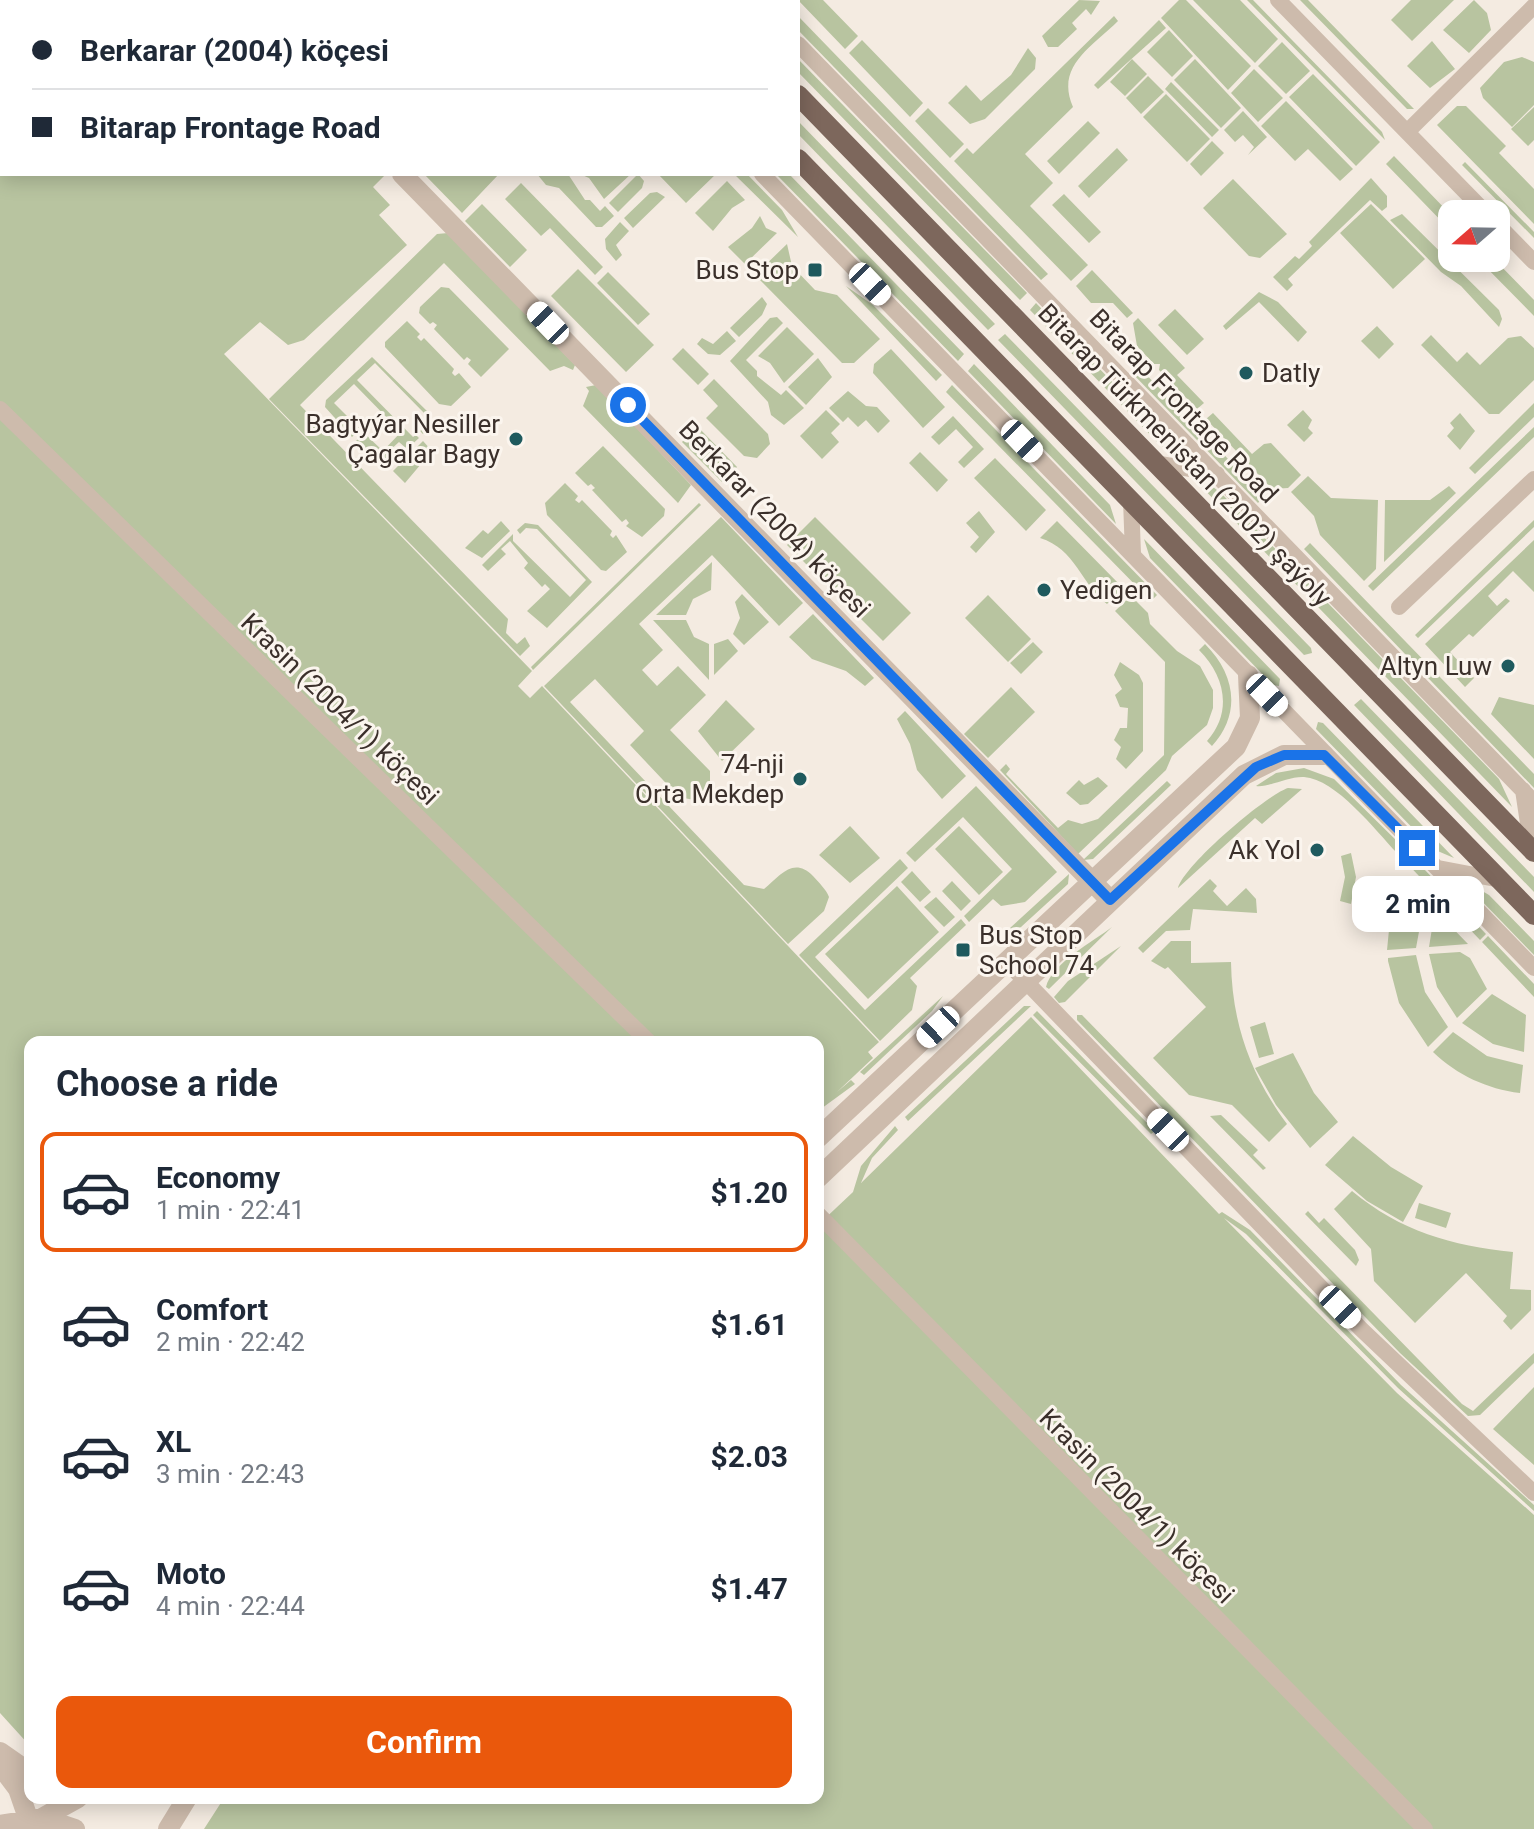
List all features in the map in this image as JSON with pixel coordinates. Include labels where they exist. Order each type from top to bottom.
[{"type":"main road","name":"Bitarap Türkmenistan (2002) şaýoly","points":[[800,97],[1533,851]]},
{"type":"main road","points":[[800,161],[1534,915]]},
{"type":"street","points":[[1278,0],[1473,200]]},
{"type":"street","points":[[1407,132],[1534,6]]},
{"type":"street","name":"Bitarap Frontage Road","points":[[800,46],[1528,796]]},
{"type":"street","name":"Berkarar (2004) köçesi","points":[[404,176],[1110,900]]},
{"type":"street","points":[[764,176],[1534,968]]},
{"type":"street","points":[[1510,237],[1534,262]]},
{"type":"street","name":"Krasin (2004/1) köçesi","points":[[0,409],[643,1036]]},
{"type":"street","points":[[1156,463],[1217,474]]},
{"type":"street","points":[[1399,607],[1534,479]]},
{"type":"street","points":[[1131,500],[1133,554]]},
{"type":"street","points":[[824,1132],[1236,747],[1250,718],[1248,675]]},
{"type":"street","points":[[824,1172],[1110,900],[1256,767],[1284,755],[1324,755]]},
{"type":"street","points":[[1528,796],[1533,851]]},
{"type":"street","points":[[1438,868],[1501,880]]},
{"type":"street","points":[[1008,963],[1361,1329],[1534,1493]]},
{"type":"street","name":"Krasin (2004/1) köçesi","points":[[824,1220],[963,1366],[1425,1829]]},
{"type":"street","points":[[0,1752],[24,1769]]},
{"type":"street","points":[[0,1765],[24,1799]]},
{"type":"street","points":[[27,1804],[35,1818],[75,1829]]},
{"type":"street","points":[[0,1825],[35,1818],[65,1804]]},
{"type":"street","points":[[168,1829],[183,1804]]},
{"type":"green space","points":[[800,0],[823,0],[858,36],[845,49]]},
{"type":"green space","points":[[1079,0],[1100,1],[1091,15],[1086,9],[1072,23],[1077,29],[1058,47],[1048,47],[1042,36]]},
{"type":"green space","points":[[1179,0],[1186,0],[1251,66],[1228,90],[1161,18]]},
{"type":"green space","points":[[1193,0],[1240,0],[1278,39],[1255,63]]},
{"type":"green space","points":[[1247,0],[1253,0],[1382,132],[1385,140]]},
{"type":"green space","points":[[1300,0],[1308,0],[1414,109],[1407,109]]},
{"type":"green space","points":[[1411,0],[1454,0],[1412,41],[1391,20]]},
{"type":"green space","points":[[1474,0],[1487,13],[1491,30],[1469,53],[1443,30]]},
{"type":"green space","points":[[1114,16],[1118,21],[1079,58],[1072,69],[1069,93],[1073,107],[1025,154],[1053,183],[1030,206],[1088,265],[1071,281],[954,161],[967,148],[973,154]]},
{"type":"green space","points":[[800,18],[1048,274],[1041,280],[800,32]]},
{"type":"green space","points":[[1159,20],[1166,28],[1098,89],[1094,85]]},
{"type":"green space","points":[[1169,30],[1193,56],[1172,77],[1147,52]]},
{"type":"green space","points":[[862,40],[923,103],[910,117],[849,53]]},
{"type":"green space","points":[[1432,41],[1455,69],[1430,88],[1407,66]]},
{"type":"green space","points":[[1282,42],[1310,71],[1286,94],[1258,66]]},
{"type":"green space","points":[[1028,48],[1036,58],[1035,69],[985,119],[970,124],[948,103],[966,85],[981,101],[1011,75]]},
{"type":"green space","points":[[1522,57],[1534,62],[1534,105],[1512,127],[1483,98],[1480,88],[1504,62]]},
{"type":"green space","points":[[1132,59],[1147,74],[1125,96],[1110,82]]},
{"type":"green space","points":[[1195,59],[1241,108],[1221,128],[1174,80]]},
{"type":"green space","points":[[800,61],[1027,293],[1020,300],[800,74]]},
{"type":"green space","points":[[1254,69],[1283,98],[1258,122],[1231,93]]},
{"type":"green space","points":[[1313,74],[1380,142],[1356,166],[1289,97]]},
{"type":"green space","points":[[1148,76],[1164,92],[1141,114],[1126,98]]},
{"type":"green space","points":[[1171,82],[1219,130],[1212,137],[1165,89]]},
{"type":"green space","points":[[1166,94],[1210,139],[1187,162],[1143,117]]},
{"type":"green space","points":[[1286,101],[1353,169],[1340,181],[1308,149],[1295,161],[1261,126]]},
{"type":"green space","points":[[1457,106],[1466,106],[1506,146],[1499,153],[1534,189],[1534,224],[1437,125]]},
{"type":"green space","points":[[1534,107],[1534,140],[1528,146],[1511,129]]},
{"type":"green space","points":[[928,108],[964,144],[950,158],[915,121]]},
{"type":"green space","points":[[1243,111],[1267,137],[1248,155],[1254,147],[1243,135],[1235,142],[1224,130]]},
{"type":"green space","points":[[1088,121],[1100,133],[1059,174],[1047,161]]},
{"type":"green space","points":[[800,123],[995,324],[988,330],[800,136]]},
{"type":"green space","points":[[1212,141],[1224,153],[1201,176],[1190,164]]},
{"type":"green space","points":[[1117,148],[1128,160],[1089,198],[1078,186]]},
{"type":"green space","points":[[1394,156],[1438,202],[1438,218],[1386,164]]},
{"type":"green space","points":[[1465,162],[1502,200],[1497,200],[1462,165]]},
{"type":"green space","points":[[0,176],[384,176],[373,187],[390,205],[379,215],[407,245],[304,340],[288,345],[260,322],[224,354],[532,671],[518,686],[530,698],[542,686],[879,1042],[868,1052],[873,1058],[837,1092],[851,1080],[855,1084],[824,1107],[824,1036],[24,1036],[24,1739],[0,1713]]},
{"type":"green space","points":[[426,176],[497,176],[462,213]]},
{"type":"green space","points":[[539,176],[569,176],[585,200],[590,200],[600,211],[605,206],[614,216],[602,227],[596,227],[559,188],[546,185]]},
{"type":"green space","points":[[584,176],[629,176],[604,199]]},
{"type":"green space","points":[[636,176],[644,181],[642,188],[618,212],[609,203]]},
{"type":"green space","points":[[660,176],[714,176],[686,203]]},
{"type":"green space","points":[[736,176],[749,176],[782,210],[798,237]]},
{"type":"green space","points":[[778,176],[791,176],[964,354],[958,361]]},
{"type":"green space","points":[[1371,178],[1387,196],[1387,207],[1382,211],[1370,200],[1288,279],[1293,285],[1287,291],[1273,277],[1295,256],[1299,259],[1312,246],[1309,242]]},
{"type":"green space","points":[[1233,179],[1287,234],[1260,258],[1249,256],[1203,208]]},
{"type":"green space","points":[[727,181],[745,200],[732,208],[713,231],[695,213]]},
{"type":"green space","points":[[521,183],[603,267],[595,275],[550,228],[541,236],[505,199]]},
{"type":"green space","points":[[657,192],[665,197],[633,228],[624,218],[650,193]]},
{"type":"green space","points":[[1064,194],[1101,232],[1089,243],[1052,205]]},
{"type":"green space","points":[[482,204],[527,250],[510,267],[465,221]]},
{"type":"green space","points":[[1371,204],[1425,259],[1393,289],[1340,233]]},
{"type":"green space","points":[[1510,208],[1534,232],[1534,238],[1510,214]]},
{"type":"green space","points":[[1402,214],[1438,250],[1438,269],[1390,220]]},
{"type":"green space","points":[[760,216],[766,228],[777,233],[745,264],[728,247],[752,228]]},
{"type":"green space","points":[[620,222],[629,231],[616,245],[622,255],[616,261],[606,249],[605,239]]},
{"type":"green space","points":[[448,233],[575,365],[573,370],[564,366],[550,371],[444,263],[300,405],[508,619],[506,633],[517,644],[525,637],[530,646],[520,656],[269,399],[437,234]]},
{"type":"green space","points":[[787,244],[792,266],[815,290],[837,295],[880,339],[854,363],[842,363],[755,275]]},
{"type":"green space","points":[[578,269],[654,345],[626,372],[551,296]]},
{"type":"green space","points":[[1092,270],[1133,313],[1127,318],[1113,303],[1091,303],[1076,286]]},
{"type":"green space","points":[[608,272],[650,314],[638,325],[597,283]]},
{"type":"green space","points":[[1441,272],[1461,272],[1499,310],[1502,319],[1499,327],[1461,286]]},
{"type":"green space","points":[[1491,272],[1507,272],[1534,300],[1534,316]]},
{"type":"green space","points":[[846,286],[873,305],[942,375],[936,381]]},
{"type":"green space","points":[[441,287],[449,288],[509,349],[481,377],[468,364],[471,360],[467,357],[464,360],[434,329],[437,325],[433,322],[430,324],[419,313],[420,307]]},
{"type":"green space","points":[[1259,292],[1278,302],[1307,332],[1298,342],[1259,302],[1226,330],[1223,326]]},
{"type":"green space","points":[[762,297],[767,304],[762,315],[739,337],[730,328]]},
{"type":"green space","points":[[1036,303],[1177,449],[1175,451],[1161,446],[1030,310]]},
{"type":"green space","points":[[1175,309],[1204,339],[1187,355],[1158,325]]},
{"type":"green space","points":[[777,317],[783,323],[746,360],[757,371],[757,376],[781,395],[786,390],[804,408],[784,425],[771,415],[768,402],[730,361],[770,318]]},
{"type":"green space","points":[[1138,318],[1185,368],[1177,375],[1204,403],[1197,409],[1159,370],[1160,364],[1154,364],[1137,346],[1133,323]]},
{"type":"green space","points":[[407,321],[420,334],[417,337],[421,341],[424,338],[454,369],[452,373],[455,376],[459,373],[471,387],[451,406],[439,404],[385,347],[385,342]]},
{"type":"green space","points":[[1377,326],[1394,344],[1379,359],[1361,341]]},
{"type":"green space","points":[[787,327],[814,354],[784,383],[770,363],[758,356]]},
{"type":"green space","points":[[727,331],[736,341],[720,355],[708,354],[697,344],[702,338],[713,344]]},
{"type":"green space","points":[[1005,334],[1311,648],[1312,653],[1304,655],[998,340]]},
{"type":"green space","points":[[1431,335],[1457,362],[1467,352],[1480,365],[1508,338],[1521,336],[1534,348],[1534,380],[1499,414],[1489,414],[1421,345]]},
{"type":"green space","points":[[683,348],[709,374],[698,385],[672,359]]},
{"type":"green space","points":[[891,349],[945,407],[923,428],[873,373],[874,364]]},
{"type":"green space","points":[[372,357],[429,413],[431,426],[423,434],[420,431],[426,425],[425,414],[375,363],[357,380],[413,437],[416,435],[419,438],[407,449],[399,442],[388,452],[396,461],[385,471],[356,441],[364,433],[383,451],[401,432],[354,384],[334,403],[360,429],[352,437],[325,407],[326,400]]},
{"type":"green space","points":[[818,358],[832,377],[806,405],[788,387]]},
{"type":"green space","points":[[1132,360],[1264,496],[1258,503],[1132,373]]},
{"type":"green space","points":[[974,364],[1110,505],[1116,524],[968,371]]},
{"type":"green space","points":[[714,379],[768,434],[770,444],[757,458],[744,456],[706,418],[718,406],[703,390]]},
{"type":"green space","points":[[596,385],[691,485],[678,503],[583,406],[589,391],[586,387]]},
{"type":"green space","points":[[952,385],[1157,595],[1151,601],[946,392]]},
{"type":"green space","points":[[848,391],[866,406],[877,407],[890,421],[878,433],[866,420],[858,427],[848,417],[843,422],[829,408]]},
{"type":"green space","points":[[1534,403],[1534,417],[1475,474],[1469,468]]},
{"type":"green space","points":[[826,410],[840,424],[831,433],[839,442],[822,459],[800,436]]},
{"type":"green space","points":[[1303,410],[1312,420],[1308,428],[1313,433],[1304,442],[1287,425]]},
{"type":"green space","points":[[1213,413],[1252,454],[1264,444],[1271,443],[1301,475],[1288,488],[1272,489],[1206,419]]},
{"type":"green space","points":[[1460,413],[1475,431],[1460,450],[1447,436],[1454,428],[1450,423]]},
{"type":"green space","points":[[953,416],[984,449],[964,468],[958,462],[973,447],[956,429],[939,445],[931,437]]},
{"type":"green space","points":[[697,426],[737,467],[722,482],[682,442]]},
{"type":"green space","points":[[1534,427],[1534,437],[1373,591],[1368,586]]},
{"type":"green space","points":[[423,441],[432,451],[405,483],[393,471]]},
{"type":"green space","points":[[603,446],[665,509],[664,516],[642,537],[626,526],[629,523],[626,519],[622,522],[592,490],[595,488],[591,484],[588,486],[575,473]]},
{"type":"green space","points":[[920,452],[948,480],[937,492],[909,463]]},
{"type":"green space","points":[[995,458],[1046,510],[1026,531],[974,478]]},
{"type":"green space","points":[[1308,476],[1331,498],[1378,500],[1376,569],[1364,581],[1320,535],[1314,516],[1291,492]]},
{"type":"green space","points":[[1194,479],[1209,484],[1221,493],[1499,779],[1512,807]]},
{"type":"green space","points":[[565,483],[578,496],[575,500],[579,503],[582,500],[612,531],[610,535],[613,538],[616,535],[627,552],[606,571],[601,570],[547,515],[545,503]]},
{"type":"green space","points":[[1449,486],[1456,493],[1384,562],[1385,500],[1430,500]]},
{"type":"green space","points":[[699,503],[701,505],[533,670],[531,667]]},
{"type":"green space","points":[[979,511],[995,532],[976,553],[970,547],[979,537],[966,523]]},
{"type":"green space","points":[[721,517],[803,603],[779,626],[712,555],[639,624],[663,650],[642,670],[657,686],[678,666],[706,695],[670,730],[710,771],[710,786],[694,800],[679,797],[630,745],[644,731],[595,679],[570,702],[744,885],[764,889],[793,868],[806,870],[813,876],[829,897],[824,911],[788,944],[544,686]]},
{"type":"green space","points":[[815,517],[911,613],[883,641],[787,545]]},
{"type":"green space","points":[[1534,520],[1534,527],[1418,638],[1415,635]]},
{"type":"green space","points":[[501,521],[510,531],[482,558],[465,548],[483,530],[488,534]]},
{"type":"green space","points":[[1057,521],[1123,588],[1107,604],[1062,550],[1040,538]]},
{"type":"green space","points":[[525,523],[538,525],[592,582],[547,628],[527,611],[550,589],[545,584],[542,587],[524,568],[528,563],[510,541],[501,549],[506,554],[488,571],[482,565],[513,534],[513,541],[570,597],[586,580],[537,529],[526,528],[520,534],[517,530]]},
{"type":"green space","points":[[1144,539],[1280,679],[1279,686],[1273,685],[1150,558]]},
{"type":"green space","points":[[1534,540],[1534,592],[1513,571],[1488,596],[1497,606],[1506,598],[1510,601],[1473,637],[1469,634],[1450,652],[1474,678],[1465,687],[1425,644]]},
{"type":"green space","points":[[1310,543],[1534,774],[1534,788],[1304,549]]},
{"type":"green space","points":[[712,562],[711,590],[693,599],[686,615],[656,615]]},
{"type":"green space","points":[[742,594],[769,622],[744,645],[733,634],[740,618],[735,602]]},
{"type":"green space","points":[[988,595],[1031,639],[1008,662],[965,618]]},
{"type":"green space","points":[[1131,596],[1148,613],[1150,624],[1177,651],[1200,666],[1213,690],[1213,708],[1207,725],[1172,756],[1166,770],[1078,854],[1000,770],[1006,764],[1010,769],[1006,774],[1058,828],[1068,820],[1082,824],[1098,819],[1164,755],[1165,662],[1115,611]]},
{"type":"green space","points":[[813,614],[874,678],[865,686],[846,671],[812,659],[789,637]]},
{"type":"green space","points":[[653,620],[686,620],[694,637],[709,644],[709,680]]},
{"type":"green space","points":[[728,639],[738,651],[714,675],[714,644]]},
{"type":"green space","points":[[1033,642],[1043,652],[1021,674],[1010,663]]},
{"type":"green space","points":[[1205,644],[1223,668],[1231,694],[1228,720],[1212,746],[1207,741],[1215,730],[1223,706],[1215,671],[1199,650]]},
{"type":"green space","points":[[1120,662],[1139,675],[1143,683],[1143,751],[1126,769],[1116,759],[1121,747],[1114,740],[1120,728],[1127,728],[1128,708],[1120,707],[1115,695],[1122,689],[1114,675]]},
{"type":"green space","points":[[1011,687],[1035,712],[988,758],[964,734]]},
{"type":"green space","points":[[1499,697],[1534,705],[1534,759],[1491,714]]},
{"type":"green space","points":[[1361,699],[1534,877],[1534,892],[1354,705]]},
{"type":"green space","points":[[726,700],[755,729],[722,761],[698,731]]},
{"type":"green space","points":[[905,711],[966,776],[942,799],[917,770],[910,744],[897,719]]},
{"type":"green space","points":[[1318,722],[1323,723],[1454,858],[1433,849],[1316,729]]},
{"type":"green space","points":[[1304,768],[1334,779],[1403,847],[1397,853],[1342,796],[1316,780],[1298,777],[1256,786],[1276,773]]},
{"type":"green space","points":[[1098,777],[1108,786],[1088,804],[1080,805],[1066,793],[1079,780],[1084,785]]},
{"type":"green space","points":[[1167,781],[1171,785],[1093,859],[1083,860]]},
{"type":"green space","points":[[976,786],[1057,872],[1025,902],[1001,906],[993,899],[969,922],[964,916],[1012,869],[963,817],[915,862],[906,853]]},
{"type":"green space","points":[[1288,788],[1302,789],[1262,824],[1255,818],[1178,888],[1195,864],[1227,832],[1262,803]]},
{"type":"green space","points":[[850,826],[880,858],[850,883],[819,855]]},
{"type":"green space","points":[[959,826],[1003,872],[979,895],[935,849]]},
{"type":"green space","points":[[1404,848],[1486,934],[1480,940],[1398,854]]},
{"type":"green space","points":[[1351,853],[1356,877],[1351,904],[1340,901],[1345,877],[1341,856]]},
{"type":"green space","points":[[900,859],[908,868],[815,957],[865,1010],[961,919],[966,925],[910,978],[917,986],[912,1010],[880,1041],[799,955]]},
{"type":"green space","points":[[912,871],[931,892],[920,902],[901,882]]},
{"type":"green space","points":[[1069,874],[1068,884],[1021,927],[1012,931],[1010,928]]},
{"type":"green space","points":[[1404,877],[1425,899],[1416,948],[1387,950],[1391,910]]},
{"type":"green space","points":[[1210,879],[1217,886],[1213,891],[1227,906],[1246,888],[1256,899],[1257,913],[1193,909],[1190,930],[1166,931],[1143,953],[1138,948]]},
{"type":"green space","points":[[952,881],[971,901],[961,911],[942,891]]},
{"type":"green space","points":[[897,886],[939,932],[868,999],[825,954]]},
{"type":"green space","points":[[1477,888],[1489,895],[1534,941],[1534,955],[1474,893]]},
{"type":"green space","points":[[936,897],[955,917],[944,927],[924,907]]},
{"type":"green space","points":[[1435,910],[1468,944],[1429,947]]},
{"type":"green space","points":[[1112,927],[1049,989],[1046,987],[1064,962]]},
{"type":"green space","points":[[1488,936],[1534,984],[1534,997],[1482,942]]},
{"type":"green space","points":[[1171,941],[1191,941],[1191,963],[1231,962],[1239,1027],[1253,1067],[1287,1124],[1269,1142],[1232,1105],[1189,1095],[1153,1058],[1206,1007],[1168,967],[1165,969],[1151,961]]},
{"type":"green space","points":[[1121,946],[1065,1002],[1059,1003],[1054,997],[1068,981]]},
{"type":"green space","points":[[1460,952],[1470,958],[1487,989],[1457,1018],[1437,987],[1429,954]]},
{"type":"green space","points":[[1416,955],[1425,992],[1448,1027],[1428,1047],[1399,1003],[1388,961],[1388,958]]},
{"type":"green space","points":[[1492,994],[1526,1015],[1524,1052],[1493,1044],[1462,1023]]},
{"type":"green space","points":[[943,996],[932,1011],[864,1075],[860,1072]]},
{"type":"green space","points":[[1024,1006],[1031,1006],[908,1121],[905,1117]]},
{"type":"green space","points":[[1037,1011],[1155,1131],[1151,1134],[1033,1015]]},
{"type":"green space","points":[[1077,1015],[1082,1015],[1462,1404],[1473,1411],[1534,1353],[1534,1363],[1480,1415],[1468,1416],[1400,1353],[1077,1020]]},
{"type":"green space","points":[[1031,1017],[1219,1214],[1222,1212],[1250,1230],[1401,1385],[1534,1505],[1534,1511],[1398,1388],[1246,1234],[1224,1218],[1397,1393],[1534,1515],[1534,1829],[204,1829],[220,1804],[824,1804],[824,1219],[853,1192],[861,1166],[895,1126],[898,1130],[872,1158],[861,1183]]},
{"type":"green space","points":[[1265,1022],[1274,1054],[1259,1058],[1250,1027]]},
{"type":"green space","points":[[1453,1032],[1487,1056],[1523,1065],[1520,1093],[1473,1080],[1433,1052]]},
{"type":"green space","points":[[1293,1053],[1314,1093],[1338,1122],[1310,1148],[1276,1105],[1255,1068]]},
{"type":"green space","points":[[1221,1115],[1258,1150],[1253,1155],[1266,1168],[1263,1170],[1210,1116]]},
{"type":"green space","points":[[1353,1136],[1391,1167],[1423,1186],[1403,1222],[1367,1201],[1325,1165]]},
{"type":"green space","points":[[1352,1191],[1389,1217],[1428,1234],[1469,1246],[1513,1252],[1510,1289],[1531,1290],[1531,1310],[1511,1330],[1503,1321],[1507,1316],[1466,1273],[1415,1323],[1374,1281],[1371,1249],[1334,1209]]},
{"type":"green space","points":[[1419,1203],[1451,1213],[1446,1228],[1415,1218]]},
{"type":"green space","points":[[1308,1211],[1319,1223],[1324,1218],[1355,1250],[1359,1260],[1356,1266],[1305,1214]]},
{"type":"green space","points":[[1534,1387],[1534,1465],[1493,1429]]},
{"type":"place","name":"Bus Stop","points":[[815,270]]},
{"type":"place","name":"Datly","points":[[1246,373]]},
{"type":"place","name":"Bagtyýar Nesiller Çagalar Bagy","points":[[516,439]]},
{"type":"place","name":"Yedigen","points":[[1044,590]]},
{"type":"place","name":"Altyn Luw","points":[[1508,666]]},
{"type":"place","name":"74-nji Orta Mekdep","points":[[800,779]]},
{"type":"place","name":"Ak Yol","points":[[1317,850]]},
{"type":"place","name":"Bus Stop School 74","points":[[963,950]]},
{"type":"route","points":[[628,405],[1110,900],[1244,775],[1270,759],[1284,755],[1324,755],[1417,848]]}]
